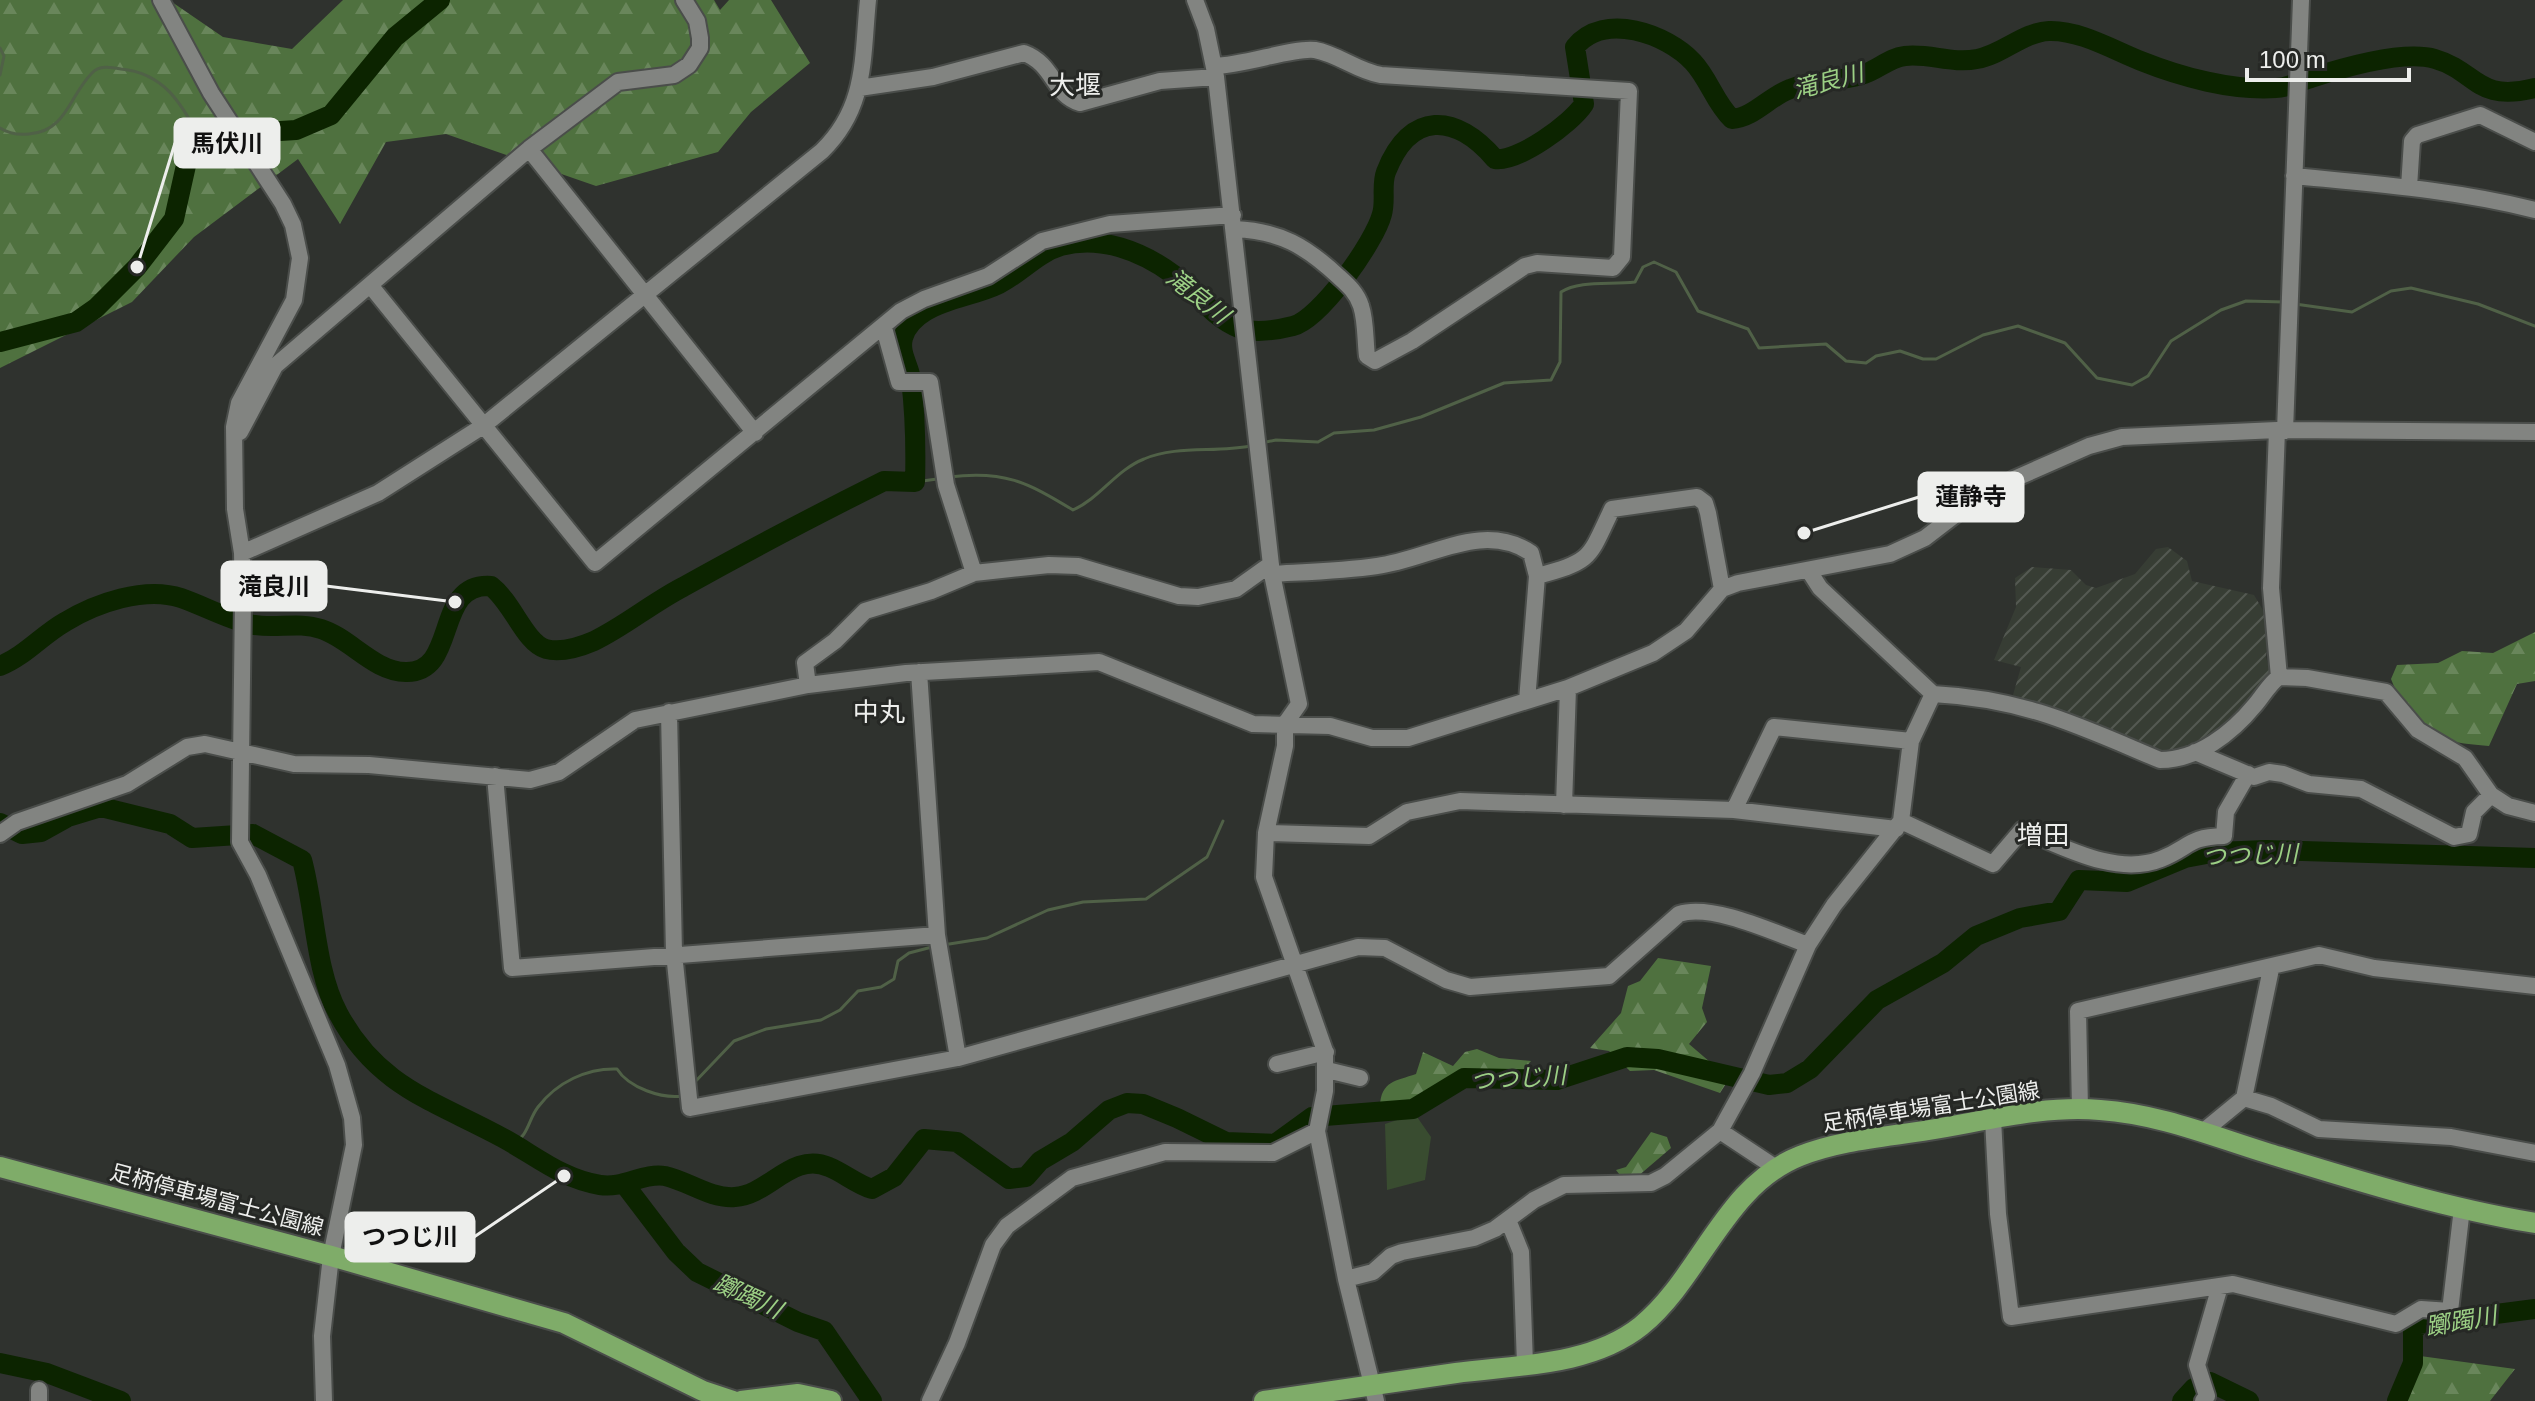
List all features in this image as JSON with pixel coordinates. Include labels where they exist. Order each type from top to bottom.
[{"type":"main road","name":"足柄停車場富士公園線","points":[[1264,1401],[1374,1393],[1579,1356],[1638,1328],[1658,1310],[1749,1191],[1776,1168],[1831,1145],[1993,1119],[2080,1109],[2138,1114],[2205,1130],[2315,1168],[2462,1208],[2535,1223]]},
{"type":"main road","name":"足柄停車場富士公園線","points":[[0,1167],[331,1256],[564,1323],[720,1399],[733,1401]]},
{"type":"main road","points":[[741,1401],[798,1394],[831,1401]]},
{"type":"street","points":[[161,0],[211,93],[249,148],[293,225],[300,258],[294,300],[239,403],[234,444],[235,509],[242,553],[243,599],[240,842],[258,875],[337,1065],[349,1106],[354,1145],[331,1256],[322,1336],[324,1401]]},
{"type":"street","points":[[234,444],[275,366],[529,149],[618,82],[674,75],[689,65],[700,48],[700,38],[697,21],[684,0]]},
{"type":"street","points":[[242,553],[378,493],[483,426],[822,151],[842,130],[859,88],[868,0]]},
{"type":"street","points":[[1195,0],[1215,71],[1272,569],[1299,704],[1285,724],[1285,746],[1266,833],[1264,877],[1326,1052],[1327,1070],[1319,1121],[1346,1279],[1374,1393]]},
{"type":"street","points":[[1809,571],[1820,588],[1933,694],[1984,697],[2041,710],[2160,760],[2195,752],[2221,739],[2241,722],[2279,677],[2271,588],[2290,302],[2301,0]]},
{"type":"street","points":[[370,285],[595,563],[901,311],[924,299],[988,276],[1042,241],[1110,224],[1234,222],[1294,240],[1356,292],[1362,307],[1367,356],[1375,361],[1412,341],[1525,266],[1537,263],[1613,268],[1622,257],[1629,91],[1381,75],[1359,71],[1313,50],[1129,87],[1080,103],[1064,94],[1044,63],[1024,53],[933,77],[859,88]]},
{"type":"street","points":[[2409,187],[2412,141],[2417,135],[2480,115],[2535,142]]},
{"type":"street","points":[[529,149],[755,433]]},
{"type":"street","points":[[2294,176],[2488,198],[2535,210]]},
{"type":"street","points":[[884,328],[899,382],[930,382],[945,476],[974,573]]},
{"type":"street","points":[[0,833],[17,822],[127,784],[187,747],[205,744],[294,764],[369,765],[530,780],[559,772],[635,720],[808,685],[919,672],[1099,662],[1245,721],[1330,726],[1372,738],[1408,738],[1568,688],[1667,645],[1686,631],[1722,589],[1890,554],[1913,544],[1968,505],[2014,479],[2089,446],[2148,433],[2535,432]]},
{"type":"street","points":[[1537,576],[1579,565],[1594,548],[1612,509],[1697,497],[1705,503],[1708,513],[1722,589]]},
{"type":"street","points":[[808,685],[805,663],[835,641],[865,611],[919,596],[974,573],[1049,565],[1078,566],[1179,596],[1219,596],[1272,569],[1378,566],[1425,556],[1460,541],[1479,541],[1516,543],[1531,553],[1537,576],[1527,701]]},
{"type":"street","points":[[919,672],[937,935],[958,1058]]},
{"type":"street","points":[[2279,677],[2307,678],[2386,692],[2418,730],[2465,758],[2491,795],[2508,806],[2535,813]]},
{"type":"street","points":[[1564,805],[1568,688]]},
{"type":"street","points":[[1346,1279],[1373,1272],[1391,1256],[1428,1244],[1474,1238],[1564,1185],[1651,1183],[1720,1131],[1748,1080],[1808,945],[1834,905],[1899,825],[1911,741],[1933,694]]},
{"type":"street","points":[[669,712],[674,953],[690,1108],[958,1058],[1358,947],[1385,948],[1446,980],[1470,987],[1609,976],[1679,914],[1687,911],[1732,918],[1808,945]]},
{"type":"street","points":[[1734,810],[1774,727],[1911,741]]},
{"type":"street","points":[[2195,752],[2248,774],[2283,774],[2309,784],[2361,789],[2454,837],[2469,834],[2474,812],[2491,795]]},
{"type":"street","points":[[1266,833],[1369,836],[1407,812],[1460,801],[1734,810],[1899,825],[1993,864],[2022,830],[2089,857],[2143,864],[2161,859],[2198,837],[2224,836],[2226,812],[2248,774]]},
{"type":"street","points":[[495,776],[512,968],[674,953],[937,935]]},
{"type":"street","points":[[2080,1109],[2078,1011],[2271,969],[2319,955],[2374,968],[2535,986]]},
{"type":"street","points":[[2205,1130],[2244,1098],[2271,969]]},
{"type":"street","points":[[1277,1064],[1326,1052]]},
{"type":"street","points":[[1327,1070],[1360,1078]]},
{"type":"street","points":[[2244,1098],[2271,1106],[2319,1129],[2451,1137],[2535,1153]]},
{"type":"street","points":[[1993,1119],[1998,1214],[2011,1317],[2233,1284],[2396,1324],[2421,1309],[2450,1311],[2462,1208]]},
{"type":"street","points":[[930,1401],[957,1343],[993,1245],[1007,1226],[1072,1178],[1165,1152],[1273,1153],[1319,1121]]},
{"type":"street","points":[[1720,1131],[1776,1168]]},
{"type":"street","points":[[1508,1220],[1521,1252],[1525,1364]]},
{"type":"street","points":[[2203,1390],[2197,1365],[2220,1286]]},
{"type":"shaded area","points":[[2168,547],[2187,561],[2192,581],[2254,595],[2270,622],[2266,657],[2270,673],[2224,728],[2177,753],[2158,752],[2013,695],[2021,667],[1994,660],[2016,607],[2015,578],[2032,567],[2071,570],[2086,585],[2096,588],[2135,574],[2156,549]]},
{"type":"green space","points":[[0,0],[169,0],[223,37],[292,49],[343,0],[714,0],[720,10],[729,0],[771,0],[810,63],[751,112],[718,152],[596,186],[446,134],[386,142],[340,224],[298,159],[194,237],[132,302],[0,368]]},
{"type":"green space","points":[[2535,632],[2535,681],[2517,684],[2489,746],[2438,738],[2426,732],[2408,713],[2391,679],[2397,665],[2438,663],[2462,651],[2493,653]]},
{"type":"green space","points":[[1658,958],[1711,966],[1702,1008],[1707,1022],[1689,1044],[1710,1062],[1736,1068],[1720,1093],[1654,1070],[1630,1071],[1609,1051],[1590,1048],[1621,1013],[1628,986],[1640,981]]},
{"type":"green space","points":[[1477,1049],[1499,1058],[1531,1061],[1519,1075],[1451,1089],[1417,1108],[1380,1106],[1387,1087],[1416,1074],[1423,1052],[1453,1066],[1465,1052]]},
{"type":"green space","points":[[1415,1114],[1431,1137],[1425,1180],[1387,1190],[1385,1124]]},
{"type":"green space","points":[[1651,1132],[1667,1137],[1671,1148],[1637,1177],[1623,1179],[1616,1170],[1626,1167]]},
{"type":"green space","points":[[2413,1355],[2515,1369],[2490,1401],[2398,1401],[2397,1379]]},
{"type":"waterway","points":[[0,342],[76,322],[96,308],[137,267],[174,219],[191,143],[201,136],[296,130],[331,115],[395,37],[440,0]]},
{"type":"waterway","name":"滝良川","points":[[0,666],[77,615],[121,598],[152,594],[181,598],[249,624],[321,629],[394,671],[422,668],[433,658],[441,644],[461,598],[473,589],[491,586],[539,645],[546,649],[564,650],[589,643],[708,573],[884,481],[915,482],[912,392],[902,343],[909,326],[926,311],[999,284],[1052,249],[1091,243],[1120,247],[1162,266],[1229,324],[1259,331],[1293,326],[1331,295],[1369,242],[1382,214],[1386,172],[1408,137],[1435,125],[1465,133],[1495,159],[1530,148],[1556,131],[1584,104],[1575,47],[1587,36],[1602,30],[1635,30],[1652,35],[1682,52],[1699,69],[1732,119],[1747,115],[1790,89],[1861,75],[1899,57],[1977,59],[2030,35],[2049,31],[2084,37],[2173,72],[2224,85],[2280,88],[2356,65],[2390,58],[2422,57],[2449,64],[2489,89],[2515,92],[2535,88]]},
{"type":"waterway","points":[[0,48],[4,56],[0,75]]},
{"type":"waterway","points":[[0,128],[10,133],[25,134],[52,126],[92,73],[109,67],[136,72],[159,83],[177,101],[199,137]]},
{"type":"waterway","points":[[1261,443],[1276,440],[1318,442],[1334,433],[1374,430],[1421,417],[1504,383],[1551,380],[1560,362],[1561,292],[1586,284],[1635,282],[1643,267],[1654,262],[1676,272],[1698,311],[1748,329],[1759,348],[1826,344],[1846,361],[1866,363],[1876,356],[1900,351],[1923,359],[1936,359],[1983,335],[2018,326],[2065,343],[2097,378],[2132,385],[2148,376],[2171,341],[2221,310],[2246,301],[2284,302]]},
{"type":"waterway","points":[[2295,304],[2352,312],[2391,291],[2411,288],[2478,304],[2535,326]]},
{"type":"waterway","points":[[949,477],[985,475],[1014,480],[1073,510],[1144,459],[1169,452],[1250,446]]},
{"type":"waterway","points":[[915,482],[937,479]]},
{"type":"waterway","name":"つつじ川","points":[[0,823],[22,834],[41,832],[68,817],[101,807],[170,824],[192,838],[253,834],[302,860],[330,996],[353,1038],[389,1075],[431,1102],[573,1178],[609,1186],[657,1175],[726,1197],[747,1194],[792,1169],[816,1164],[834,1169],[872,1189],[894,1177],[924,1139],[957,1142],[1009,1179],[1026,1177],[1040,1161],[1072,1142],[1109,1110],[1127,1103],[1143,1104],[1226,1142],[1275,1144],[1312,1117],[1413,1109],[1464,1078],[1557,1080],[1627,1057],[1658,1059],[1769,1085],[1787,1083],[1810,1069],[1877,1000],[1943,963],[1976,936],[2020,918],[2059,911],[2079,880],[2127,882],[2185,858],[2217,852],[2266,850],[2535,858]]},
{"type":"waterway","points":[[943,945],[987,938],[1048,910],[1083,902],[1146,899],[1207,857],[1223,821]]},
{"type":"waterway","points":[[693,1084],[734,1041],[766,1029],[821,1020],[840,1010],[858,991],[881,987],[894,979],[898,961],[909,953],[932,947]]},
{"type":"waterway","points":[[513,1144],[554,1090],[584,1074],[617,1069],[629,1082],[647,1091],[683,1096]]},
{"type":"waterway","name":"躑躅川","points":[[625,1185],[676,1252],[697,1272],[798,1322],[824,1331],[872,1401]]},
{"type":"waterway","name":"躑躅川","points":[[2397,1401],[2413,1363],[2413,1332],[2419,1324],[2535,1309]]},
{"type":"waterway","points":[[0,1363],[47,1373],[121,1401]]},
{"type":"waterway","name":"躑躅川","points":[[2182,1401],[2194,1388],[2210,1382],[2249,1401]]},
{"type":"place","name":"馬伏川","points":[[137,267]]},
{"type":"place","name":"蓮静寺","points":[[1804,533]]},
{"type":"place","name":"滝良川","points":[[455,602]]},
{"type":"place","name":"つつじ川","points":[[564,1176]]},
{"type":"district","name":"大堰","points":[[1075,85]]},
{"type":"district","name":"中丸","points":[[879,712]]},
{"type":"district","name":"増田","points":[[2043,835]]}]
